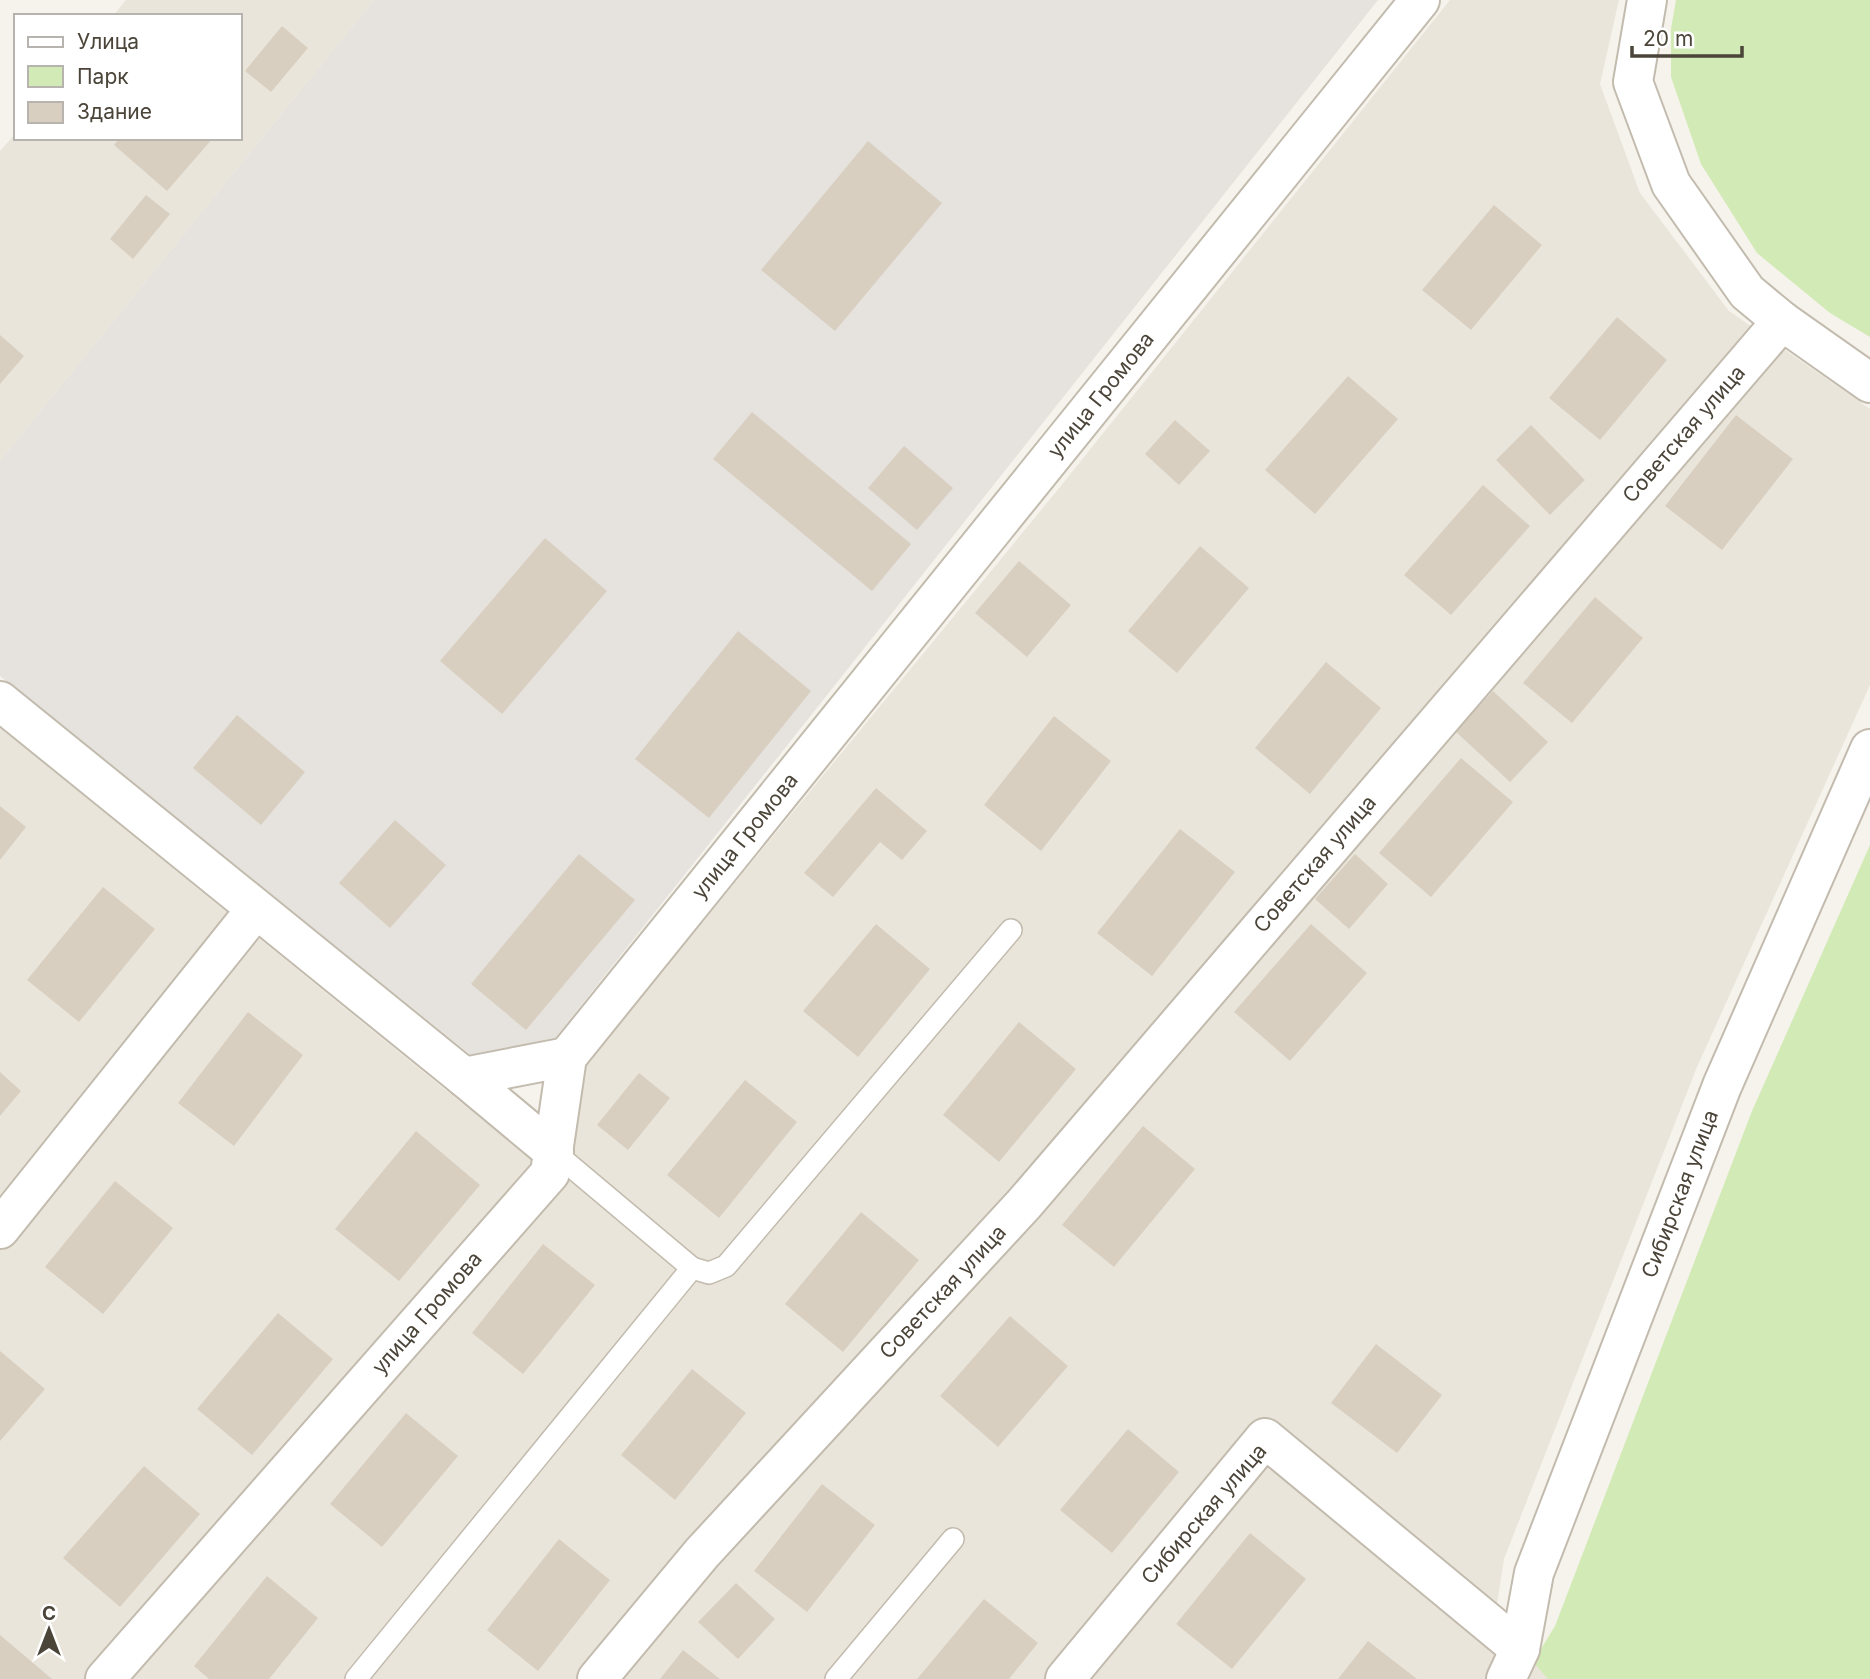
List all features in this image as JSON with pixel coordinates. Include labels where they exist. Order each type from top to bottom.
[{"type":"street","name":"улица Громова","points":[[105,1679],[551,1173],[566,1057],[1420,0]]},
{"type":"street","points":[[1647,0],[1633,82],[1671,184],[1747,292],[1782,321],[1870,383]]},
{"type":"street","name":"Советская улица","points":[[597,1679],[702,1553],[1024,1204],[1782,321]]},
{"type":"street","points":[[0,701],[554,1152]]},
{"type":"street","name":"Сибирская улица","points":[[1065,1679],[1265,1438],[1513,1664],[1534,1573],[1722,1086],[1870,749]]},
{"type":"street","points":[[0,1229],[256,909]]},
{"type":"street","points":[[464,1077],[566,1057]]},
{"type":"lane","points":[[554,1152],[692,1268],[709,1273],[726,1266],[1011,930]]},
{"type":"lane","points":[[355,1679],[692,1268]]},
{"type":"lane","points":[[836,1679],[953,1539]]},
{"type":"shaded area","points":[[126,0],[374,0],[0,461],[0,151],[14,135],[14,140],[242,140],[242,14],[115,14]]},
{"type":"shaded area","points":[[374,0],[1378,0],[552,1042],[472,1056],[0,676],[0,461]]},
{"type":"shaded area","points":[[1450,0],[1619,0],[1600,84],[1640,193],[1729,311],[1870,409],[1870,685],[1697,1067],[1504,1559],[1497,1604],[1561,1679],[0,1679],[0,728],[517,1148],[1060,487]]},
{"type":"green space","points":[[1676,0],[1870,0],[1870,337],[1830,313],[1757,253],[1701,164],[1671,77],[1671,29]]},
{"type":"green space","points":[[1870,845],[1870,1679],[1548,1679],[1533,1662],[1555,1626],[1752,1111]]},
{"type":"building","points":[[282,26],[308,48],[271,92],[245,71]]},
{"type":"building","points":[[118,140],[211,140],[167,191],[114,145]]},
{"type":"building","points":[[868,141],[942,203],[835,331],[761,270]]},
{"type":"building","points":[[146,195],[170,214],[133,259],[110,239]]},
{"type":"building","points":[[1494,205],[1542,245],[1471,330],[1422,290]]},
{"type":"building","points":[[1617,317],[1667,360],[1600,440],[1549,398]]},
{"type":"building","points":[[0,335],[24,356],[0,384]]},
{"type":"building","points":[[1348,376],[1398,419],[1315,514],[1265,470]]},
{"type":"building","points":[[752,412],[911,544],[872,591],[713,459]]},
{"type":"building","points":[[1736,415],[1793,459],[1722,550],[1665,506]]},
{"type":"building","points":[[1175,420],[1210,451],[1179,485],[1145,454]]},
{"type":"building","points":[[1531,425],[1585,480],[1550,515],[1496,460]]},
{"type":"building","points":[[904,446],[953,488],[917,530],[868,488]]},
{"type":"building","points":[[1483,485],[1530,526],[1451,615],[1404,575]]},
{"type":"building","points":[[545,538],[607,591],[502,714],[440,661]]},
{"type":"building","points":[[1200,546],[1249,588],[1177,673],[1128,631]]},
{"type":"building","points":[[1019,561],[1071,605],[1027,657],[975,613]]},
{"type":"building","points":[[1595,597],[1643,638],[1572,723],[1523,683]]},
{"type":"building","points":[[738,631],[811,691],[709,818],[635,759]]},
{"type":"building","points":[[1326,662],[1381,708],[1310,794],[1255,748]]},
{"type":"building","points":[[1493,691],[1548,742],[1510,782],[1455,731]]},
{"type":"building","points":[[237,715],[305,772],[261,825],[193,768]]},
{"type":"building","points":[[1054,716],[1111,761],[1041,851],[984,805]]},
{"type":"building","points":[[1461,758],[1513,802],[1431,897],[1379,853]]},
{"type":"building","points":[[876,788],[927,831],[902,860],[880,842],[833,897],[804,873]]},
{"type":"building","points":[[0,806],[26,827],[0,860]]},
{"type":"building","points":[[395,820],[446,865],[390,928],[339,883]]},
{"type":"building","points":[[1180,829],[1235,872],[1152,976],[1097,933]]},
{"type":"building","points":[[579,854],[635,900],[526,1030],[471,984]]},
{"type":"building","points":[[1355,854],[1388,884],[1349,929],[1315,899]]},
{"type":"building","points":[[103,887],[155,929],[79,1022],[27,980]]},
{"type":"building","points":[[876,924],[930,969],[858,1057],[803,1011]]},
{"type":"building","points":[[1311,924],[1367,973],[1290,1061],[1234,1012]]},
{"type":"building","points":[[248,1012],[303,1055],[234,1146],[178,1103]]},
{"type":"building","points":[[1019,1022],[1076,1069],[999,1162],[943,1115]]},
{"type":"building","points":[[0,1072],[21,1091],[0,1116]]},
{"type":"building","points":[[639,1073],[670,1098],[628,1150],[597,1125]]},
{"type":"building","points":[[745,1080],[797,1122],[719,1218],[667,1175]]},
{"type":"building","points":[[1143,1126],[1195,1169],[1114,1267],[1062,1225]]},
{"type":"building","points":[[416,1131],[480,1185],[399,1281],[335,1229]]},
{"type":"building","points":[[115,1181],[173,1228],[103,1314],[45,1267]]},
{"type":"building","points":[[861,1212],[919,1260],[843,1352],[785,1304]]},
{"type":"building","points":[[543,1244],[595,1285],[523,1374],[472,1333]]},
{"type":"building","points":[[278,1313],[333,1359],[252,1455],[197,1409]]},
{"type":"building","points":[[1010,1316],[1068,1366],[998,1447],[940,1396]]},
{"type":"building","points":[[1376,1344],[1442,1395],[1397,1453],[1331,1403]]},
{"type":"building","points":[[0,1351],[45,1389],[0,1441]]},
{"type":"building","points":[[692,1369],[746,1413],[675,1500],[621,1455]]},
{"type":"building","points":[[406,1413],[458,1456],[382,1547],[330,1504]]},
{"type":"building","points":[[1128,1429],[1179,1472],[1112,1553],[1060,1510]]},
{"type":"building","points":[[144,1466],[200,1514],[120,1607],[63,1558]]},
{"type":"building","points":[[822,1484],[875,1525],[807,1612],[754,1571]]},
{"type":"building","points":[[1250,1533],[1306,1579],[1232,1669],[1176,1624]]},
{"type":"building","points":[[559,1539],[610,1580],[538,1671],[487,1630]]},
{"type":"building","points":[[267,1576],[318,1618],[269,1679],[209,1679],[194,1666]]},
{"type":"building","points":[[736,1583],[775,1619],[738,1659],[698,1622]]},
{"type":"building","points":[[984,1599],[1038,1643],[1009,1679],[917,1679]]},
{"type":"building","points":[[0,1635],[52,1679],[0,1679]]},
{"type":"building","points":[[1368,1641],[1417,1679],[1338,1679]]},
{"type":"building","points":[[683,1650],[720,1679],[660,1679]]}]
